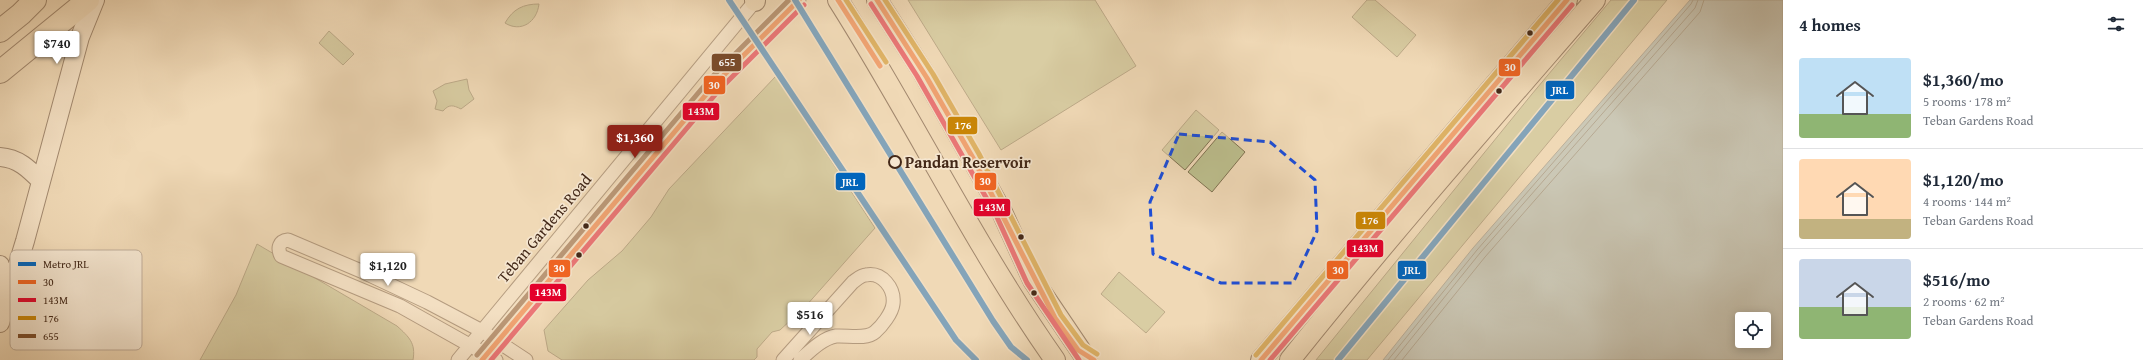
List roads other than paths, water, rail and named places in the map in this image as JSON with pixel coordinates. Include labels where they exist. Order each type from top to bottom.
[{"type":"highway","points":[[0,31],[35,0]]},
{"type":"highway","points":[[0,72],[88,0]]},
{"type":"main road","points":[[838,0],[883,72],[975,236],[1029,324],[1054,360]]},
{"type":"main road","points":[[877,0],[923,72],[1002,212],[1033,280],[1086,357]]},
{"type":"main road","points":[[1261,360],[1567,0]]},
{"type":"main road","points":[[1290,360],[1380,250],[1595,0]]},
{"type":"street","points":[[21,250],[80,37],[95,0]]},
{"type":"street","name":"Teban Gardens Road","points":[[458,360],[755,0]]},
{"type":"street","points":[[526,360],[497,342],[482,331],[394,286],[288,240],[283,241],[279,245],[278,251],[281,256],[400,306],[470,345],[488,358],[497,342],[715,84],[798,0]]},
{"type":"street","points":[[0,157],[14,159],[28,168],[41,181]]},
{"type":"street","points":[[0,265],[7,299]]},
{"type":"street","points":[[783,360],[853,282],[865,275],[877,275],[886,282],[892,291],[893,305],[887,318],[874,333],[862,336],[835,336],[816,346],[800,360]]},
{"type":"street","points":[[0,323],[10,289]]},
{"type":"water","points":[[1690,0],[1783,0],[1783,360],[1383,360],[1473,248]]},
{"type":"metro line","name":"JRL","points":[[729,0],[956,340],[976,360]]},
{"type":"metro line","name":"JRL","points":[[795,0],[993,321],[1011,347],[1027,360]]},
{"type":"metro line","name":"JRL","points":[[1338,360],[1634,0]]},
{"type":"place","name":"Pandan Reservoir","points":[[895,162]]}]
